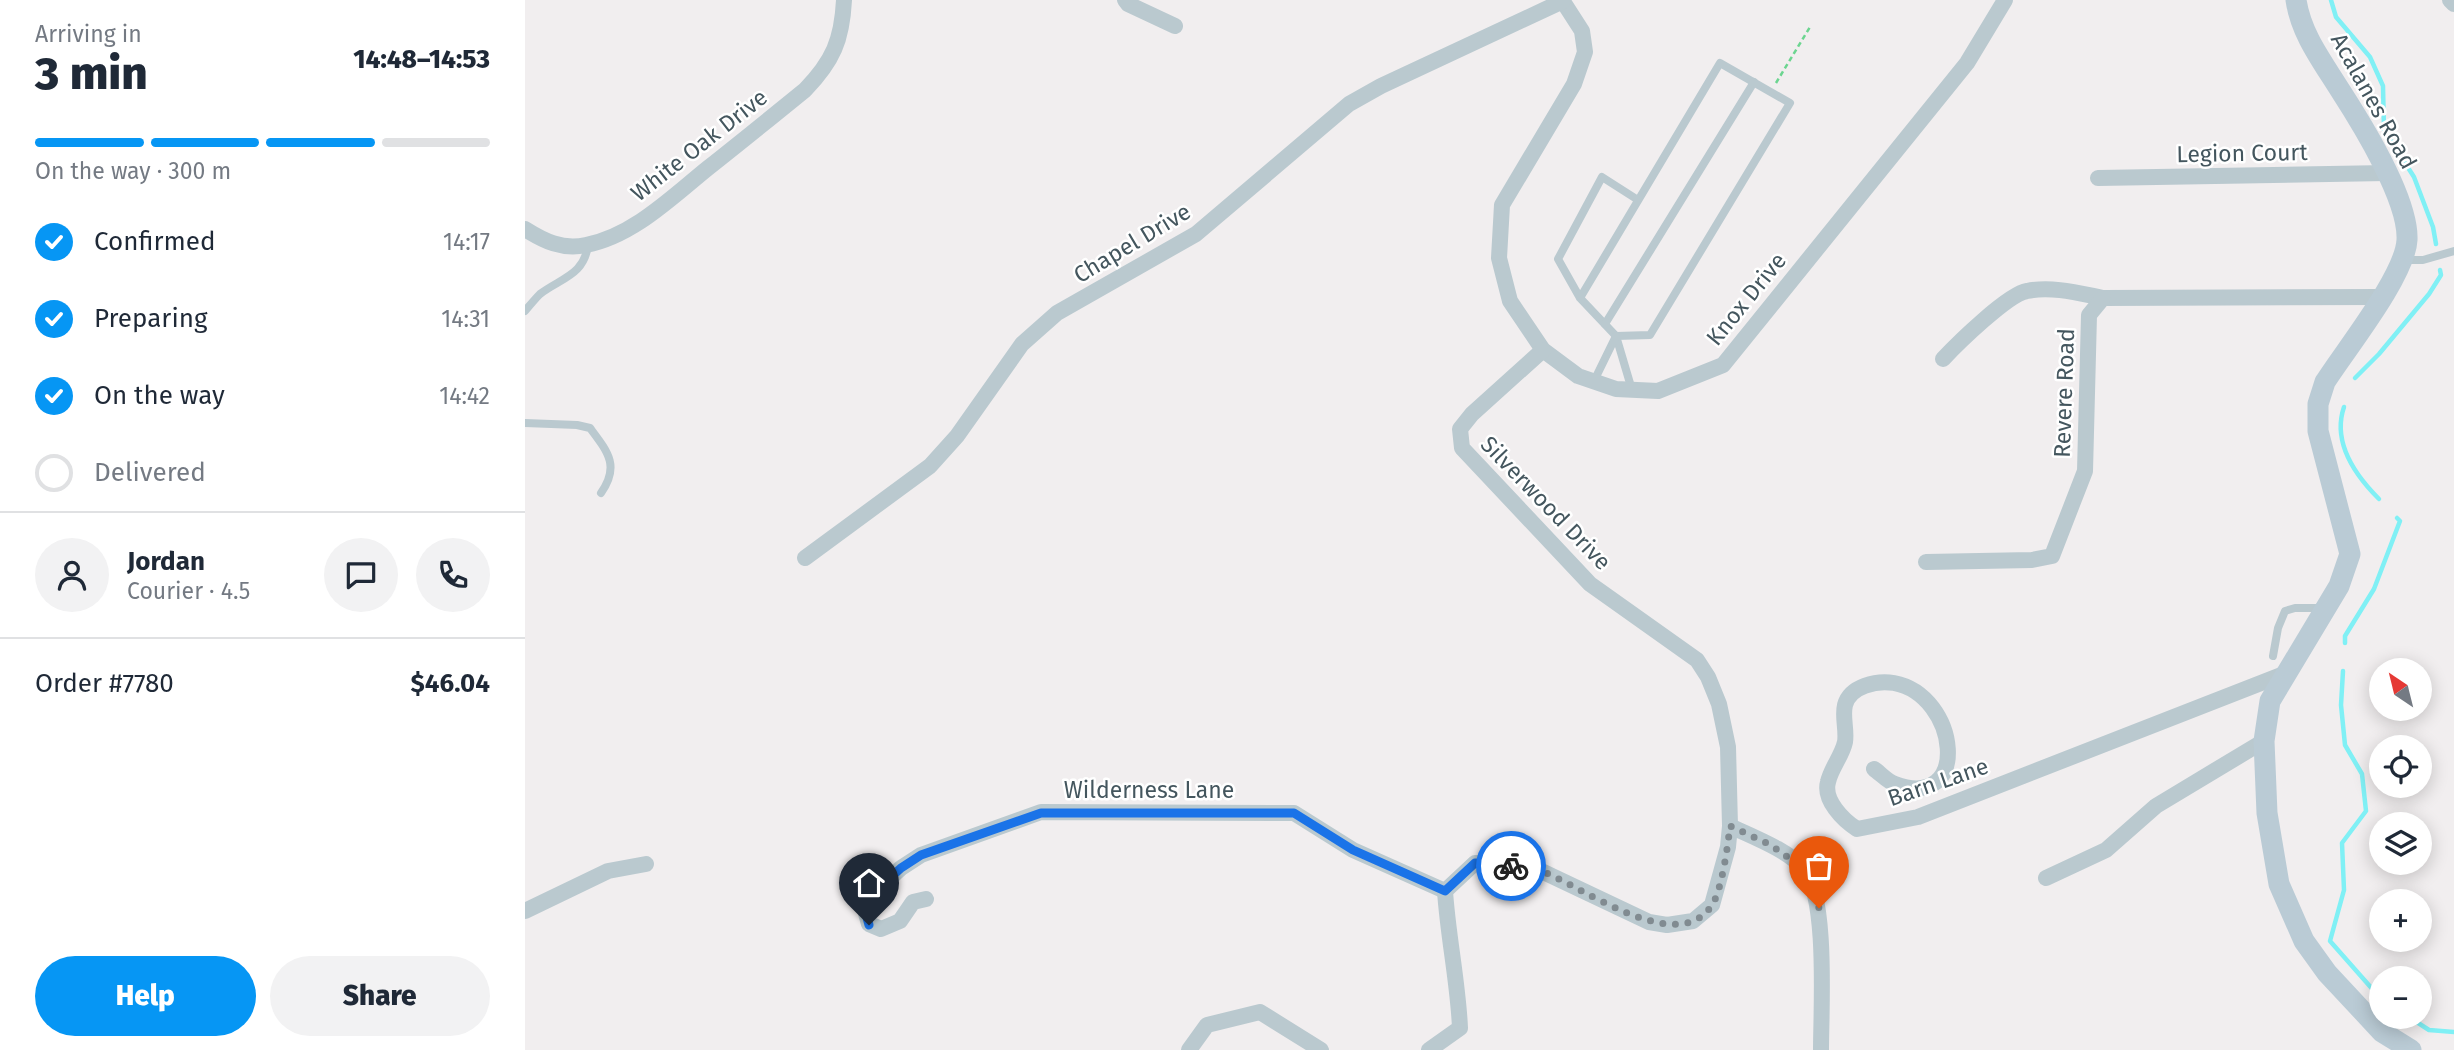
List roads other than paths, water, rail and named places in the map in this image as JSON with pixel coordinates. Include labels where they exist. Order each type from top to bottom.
[{"type":"street","name":"White Oak Drive","points":[[525,229],[544,241],[565,247],[588,244],[616,235],[656,211],[805,90],[826,68],[838,43],[844,0]]},
{"type":"street","points":[[1125,0],[1128,4],[1175,26]]},
{"type":"street","name":"Knox Drive","points":[[1562,1],[1582,31],[1585,52],[1574,83],[1502,205],[1499,258],[1510,301],[1543,349],[1578,376],[1594,382],[1616,389],[1658,391],[1723,365],[1967,63],[2005,0]]},
{"type":"street","name":"Acalanes Road","points":[[2297,0],[2298,15],[2308,39],[2354,112],[2387,173],[2400,208],[2407,238],[2402,260],[2325,382],[2318,404],[2318,431],[2350,554],[2343,577],[2326,608],[2279,665],[2263,741],[2267,813],[2279,884],[2304,942],[2336,983],[2382,1032],[2405,1049]]},
{"type":"street","points":[[2450,0],[2454,4]]},
{"type":"street","name":"Chapel Drive","points":[[805,558],[930,466],[957,436],[1021,344],[1057,313],[1196,234],[1349,104],[1381,86],[1562,1]]},
{"type":"street","name":"Legion Court","points":[[2098,178],[2387,173]]},
{"type":"street","points":[[1943,359],[1972,328],[2024,291],[2063,290],[2103,298],[2381,297]]},
{"type":"street","name":"Revere Road","points":[[1926,562],[2052,556],[2085,471],[2089,315],[2103,298]]},
{"type":"street","name":"Silverwood Drive","points":[[1445,891],[1475,863],[1535,868],[1649,922],[1682,925],[1693,921],[1712,905],[1728,847],[1728,747],[1719,704],[1708,677],[1697,660],[1590,584],[1462,448],[1460,429],[1472,414],[1543,349]]},
{"type":"street","name":"Barn Lane","points":[[1874,769],[1895,784],[1923,788],[1936,782],[1947,767],[1949,749],[1946,727],[1926,701],[1906,687],[1893,682],[1873,682],[1856,690],[1845,703],[1845,742],[1827,784],[1832,803],[1844,820],[1857,829],[1918,817],[2279,665]]},
{"type":"street","points":[[2046,878],[2106,850],[2156,806],[2263,741]]},
{"type":"street","name":"Wilderness Lane","points":[[926,899],[913,901],[900,921],[881,929],[869,925],[865,910],[879,888],[901,868],[921,855],[1041,813],[1294,813],[1353,850],[1445,891]]},
{"type":"street","points":[[1730,826],[1771,845],[1805,870],[1819,908],[1822,1050]]},
{"type":"street","points":[[525,911],[607,871],[646,864]]},
{"type":"street","points":[[1429,1050],[1460,1028],[1459,992],[1448,935],[1445,891]]},
{"type":"street","points":[[1189,1050],[1207,1025],[1260,1012],[1321,1050]]},
{"type":"lane","points":[[1580,298],[1720,63],[1790,103],[1650,335],[1616,336]]},
{"type":"lane","points":[[1605,324],[1753,82]]},
{"type":"lane","points":[[1632,390],[1616,336],[1580,298],[1558,259],[1602,177],[1638,200]]},
{"type":"lane","points":[[525,311],[540,295],[569,278],[580,267],[587,257],[588,244]]},
{"type":"lane","points":[[2402,260],[2423,260],[2454,251]]},
{"type":"lane","points":[[1594,382],[1616,336]]},
{"type":"lane","points":[[525,423],[590,428],[612,466],[611,478],[601,493]]},
{"type":"lane","points":[[2279,665],[2278,628],[2285,611],[2295,608],[2326,608]]},
{"type":"waterway","points":[[2331,0],[2336,17],[2370,57],[2383,86],[2384,130],[2414,177],[2433,227],[2436,244]]},
{"type":"waterway","points":[[2355,378],[2379,354],[2429,294],[2441,275],[2440,270]]},
{"type":"waterway","points":[[2344,407],[2341,420],[2343,445],[2354,469],[2379,499]]},
{"type":"waterway","points":[[2345,643],[2345,636],[2374,589],[2400,521],[2397,518]]},
{"type":"waterway","points":[[2343,671],[2341,705],[2345,745],[2362,774],[2366,811],[2342,843],[2344,890],[2330,941],[2369,985]]},
{"type":"waterway","points":[[2427,1029],[2454,1032]]}]
